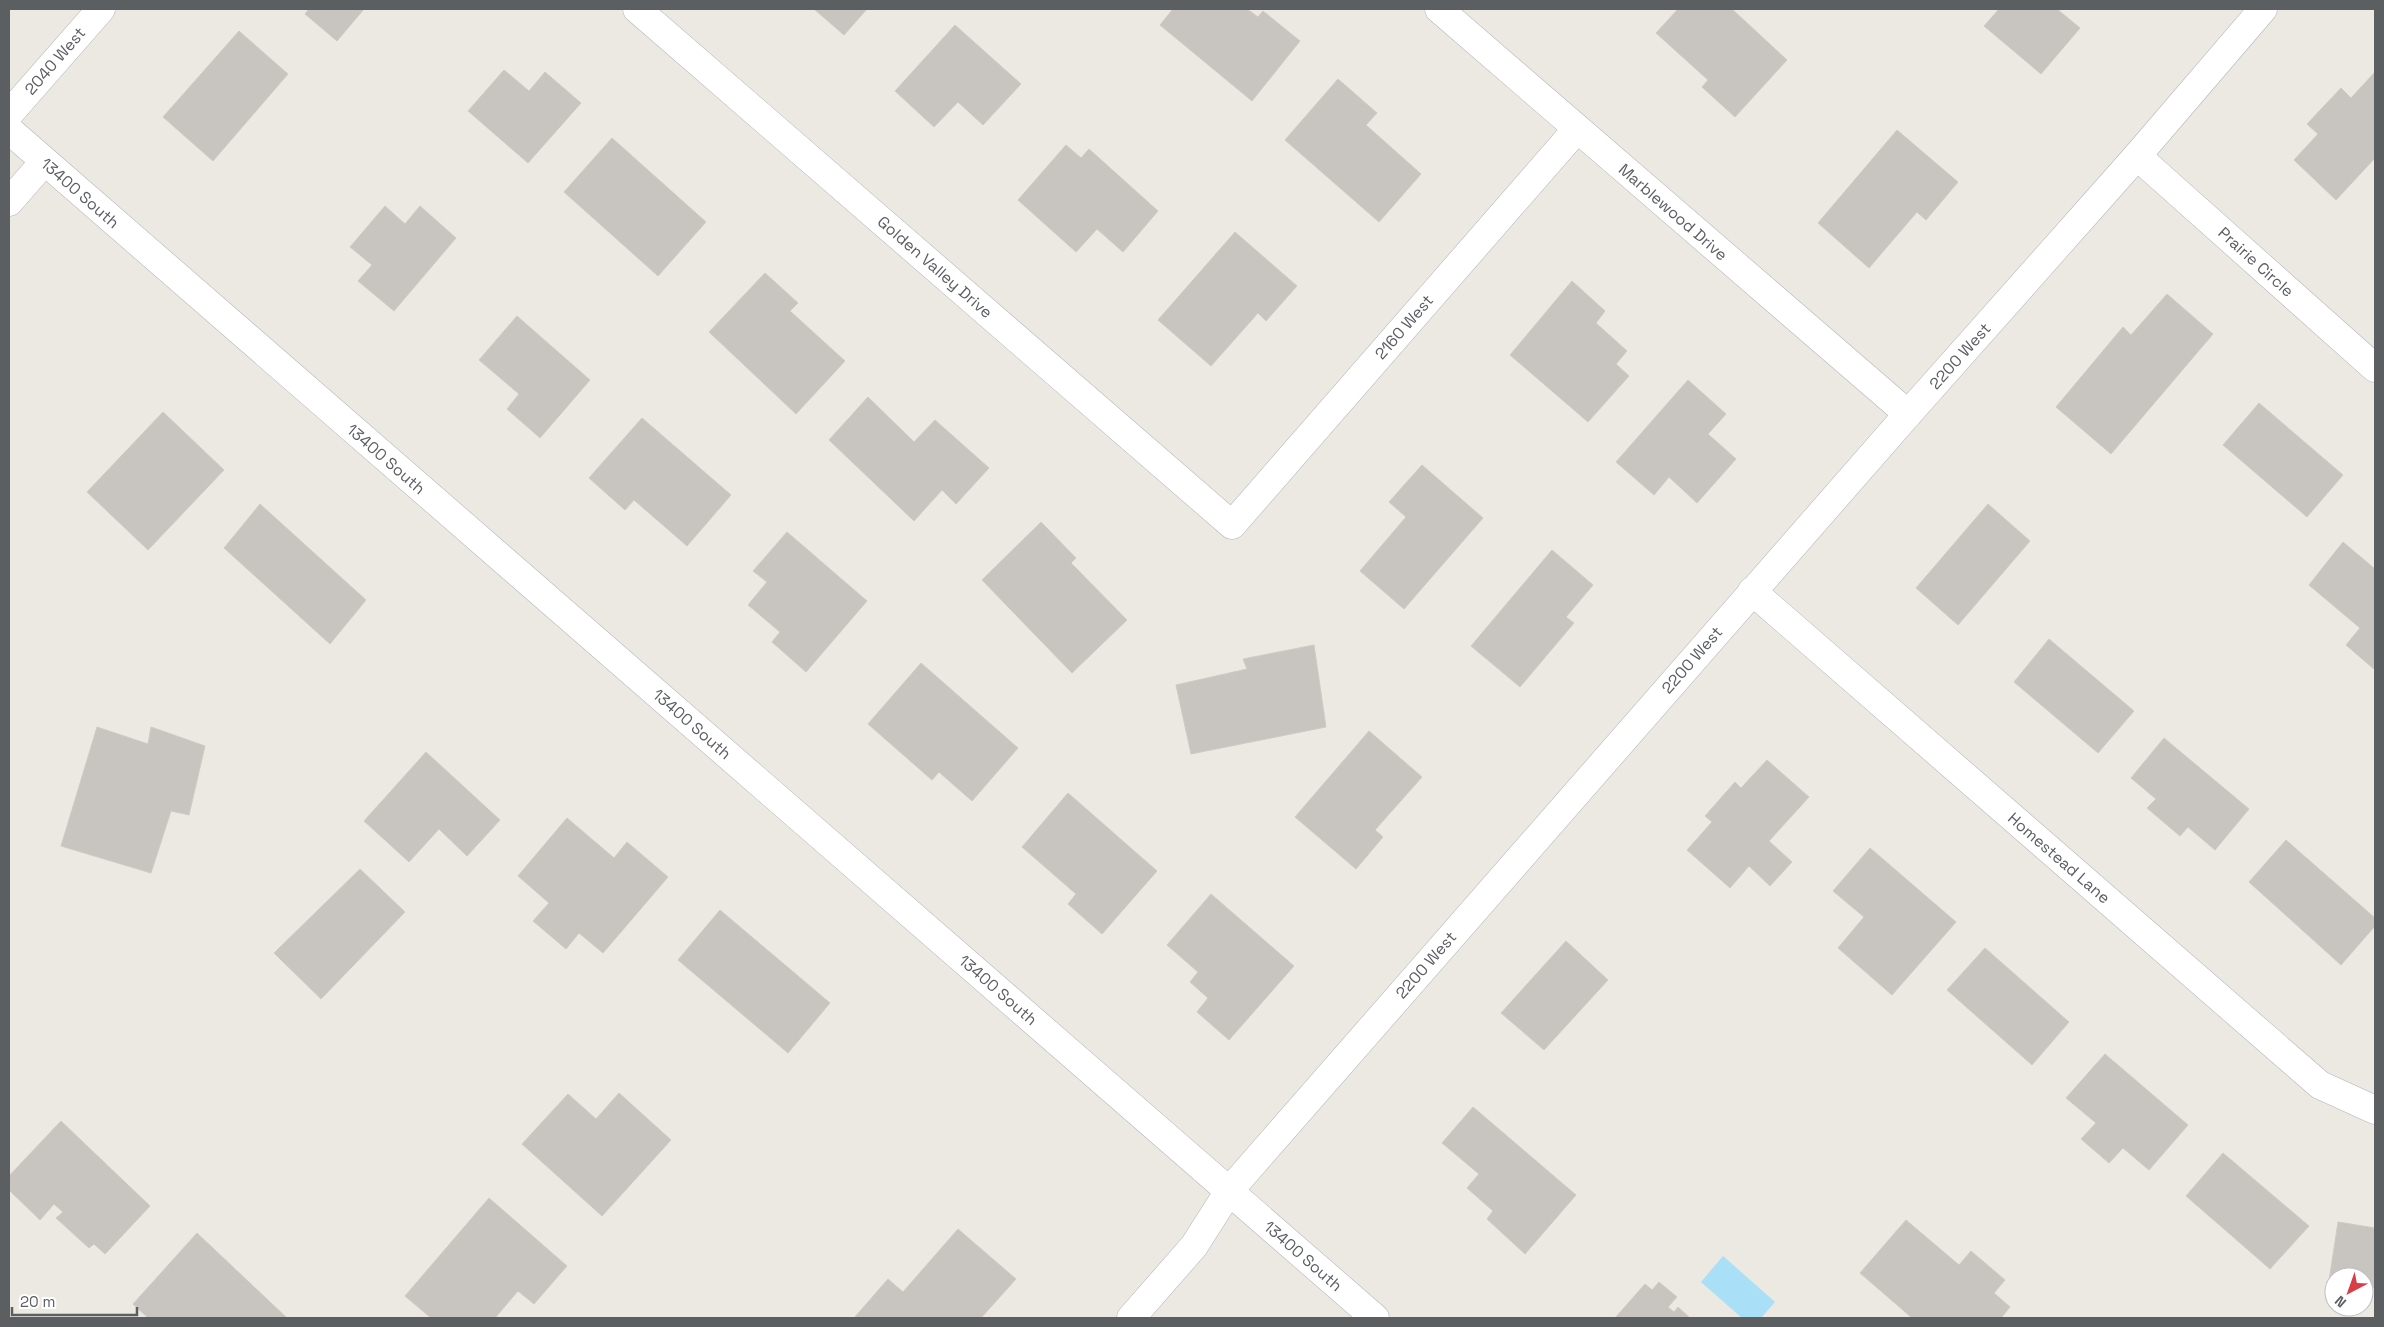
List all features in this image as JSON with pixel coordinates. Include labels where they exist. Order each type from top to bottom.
[{"type":"street","name":"2040 West","points":[[9,114],[101,9]]},
{"type":"street","name":"Golden Valley Drive","points":[[638,9],[1232,525]]},
{"type":"street","name":"Marblewood Drive","points":[[1439,9],[1908,414]]},
{"type":"street","name":"2200 West","points":[[1131,1318],[1194,1246],[1229,1191],[1752,591],[2137,156],[2253,12]]},
{"type":"street","name":"2160 West","points":[[1232,525],[1577,129]]},
{"type":"street","name":"13400 South","points":[[9,130],[1375,1318]]},
{"type":"street","name":"Prairie Circle","points":[[2137,156],[2375,368]]},
{"type":"street","points":[[9,202],[44,162]]},
{"type":"street","name":"Homestead Lane","points":[[1752,591],[2320,1085],[2375,1110]]},
{"type":"water","points":[[1723,1256],[1775,1302],[1761,1318],[1742,1318],[1701,1282]]},
{"type":"building","points":[[309,9],[364,9],[337,41],[305,14]]},
{"type":"building","points":[[814,9],[867,9],[844,35]]},
{"type":"building","points":[[1173,9],[1247,9],[1258,17],[1263,11],[1300,41],[1252,101],[1160,25]]},
{"type":"building","points":[[1678,9],[1732,9],[1787,60],[1735,117],[1702,87],[1708,80],[1656,33]]},
{"type":"building","points":[[1999,9],[2057,9],[2080,28],[2041,74],[1984,26]]},
{"type":"building","points":[[955,25],[1021,84],[983,125],[958,102],[934,127],[895,91]]},
{"type":"building","points":[[239,31],[288,74],[213,161],[163,117]]},
{"type":"building","points":[[504,70],[529,91],[545,72],[581,103],[528,163],[468,111]]},
{"type":"building","points":[[2375,72],[2375,158],[2336,200],[2294,160],[2318,134],[2307,124],[2341,88],[2351,98]]},
{"type":"building","points":[[1338,79],[1377,113],[1366,125],[1421,174],[1379,222],[1285,140]]},
{"type":"building","points":[[1897,130],[1958,182],[1926,220],[1917,212],[1869,268],[1818,223]]},
{"type":"building","points":[[612,138],[706,222],[658,276],[564,192]]},
{"type":"building","points":[[1066,145],[1081,158],[1089,149],[1158,211],[1123,252],[1097,229],[1076,252],[1018,200]]},
{"type":"building","points":[[385,206],[405,224],[420,206],[456,238],[394,311],[358,281],[372,265],[350,247]]},
{"type":"building","points":[[1235,232],[1297,286],[1266,321],[1258,313],[1211,366],[1158,320]]},
{"type":"building","points":[[765,273],[798,303],[790,311],[845,361],[796,414],[709,332]]},
{"type":"building","points":[[1572,281],[1605,311],[1596,323],[1627,351],[1616,364],[1629,376],[1588,422],[1510,355]]},
{"type":"building","points":[[2167,294],[2213,334],[2111,454],[2056,407],[2123,327],[2131,335]]},
{"type":"building","points":[[517,316],[590,380],[540,438],[507,409],[519,394],[479,360]]},
{"type":"building","points":[[1688,380],[1726,414],[1708,434],[1736,459],[1697,503],[1669,477],[1654,495],[1616,462]]},
{"type":"building","points":[[868,397],[914,442],[935,420],[989,468],[956,504],[942,490],[914,521],[829,440]]},
{"type":"building","points":[[2259,403],[2343,475],[2307,517],[2223,445]]},
{"type":"building","points":[[163,412],[224,470],[148,550],[87,492]]},
{"type":"building","points":[[642,418],[731,495],[687,546],[634,500],[625,510],[589,478]]},
{"type":"building","points":[[1422,465],[1483,518],[1404,609],[1360,571],[1406,517],[1389,502]]},
{"type":"building","points":[[260,504],[366,600],[330,644],[224,548]]},
{"type":"building","points":[[1988,504],[2030,541],[1958,625],[1916,588]]},
{"type":"building","points":[[1041,522],[1076,558],[1071,563],[1127,620],[1072,673],[982,580]]},
{"type":"building","points":[[787,532],[867,601],[806,672],[772,642],[780,632],[748,605],[767,582],[753,571]]},
{"type":"building","points":[[2343,542],[2375,569],[2375,670],[2346,645],[2360,628],[2309,585]]},
{"type":"building","points":[[1552,550],[1593,585],[1566,617],[1574,623],[1520,687],[1471,646]]},
{"type":"building","points":[[2049,639],[2134,711],[2098,753],[2014,682]]},
{"type":"building","points":[[1314,645],[1326,727],[1191,754],[1176,685],[1247,669],[1243,659]]},
{"type":"building","points":[[921,663],[1018,748],[972,801],[939,772],[932,780],[868,724]]},
{"type":"building","points":[[97,727],[148,744],[151,727],[205,746],[189,815],[171,811],[151,873],[61,846]]},
{"type":"building","points":[[1369,731],[1422,777],[1375,830],[1383,837],[1356,869],[1295,817]]},
{"type":"building","points":[[2164,738],[2249,809],[2215,850],[2188,827],[2180,836],[2147,808],[2156,799],[2131,778]]},
{"type":"building","points":[[426,752],[500,820],[467,856],[439,829],[409,862],[364,821]]},
{"type":"building","points":[[1767,760],[1809,797],[1769,841],[1792,862],[1770,886],[1749,866],[1730,888],[1687,850],[1712,822],[1705,816],[1735,782],[1741,788]]},
{"type":"building","points":[[1068,793],[1157,871],[1102,934],[1068,904],[1076,894],[1022,847]]},
{"type":"building","points":[[567,818],[614,858],[627,842],[668,877],[603,953],[579,933],[566,949],[533,921],[549,903],[518,876]]},
{"type":"building","points":[[2286,840],[2375,918],[2375,926],[2341,965],[2249,882]]},
{"type":"building","points":[[1870,848],[1956,922],[1892,995],[1838,948],[1864,917],[1833,891]]},
{"type":"building","points":[[360,869],[405,912],[321,999],[274,953]]},
{"type":"building","points":[[1211,894],[1294,966],[1229,1040],[1197,1012],[1208,998],[1190,982],[1198,972],[1167,945]]},
{"type":"building","points":[[720,910],[830,1003],[788,1053],[678,960]]},
{"type":"building","points":[[1566,941],[1608,980],[1544,1050],[1501,1013]]},
{"type":"building","points":[[1985,948],[2069,1022],[2032,1065],[1947,990]]},
{"type":"building","points":[[2105,1054],[2188,1125],[2149,1170],[2123,1148],[2109,1163],[2081,1139],[2096,1123],[2066,1098]]},
{"type":"building","points":[[619,1093],[671,1140],[602,1216],[522,1144],[568,1094],[596,1119]]},
{"type":"building","points":[[1473,1107],[1576,1195],[1525,1254],[1487,1219],[1493,1211],[1467,1188],[1479,1174],[1442,1143]]},
{"type":"building","points":[[61,1121],[150,1206],[105,1254],[94,1244],[89,1248],[56,1218],[63,1212],[54,1204],[40,1220],[9,1190],[9,1176]]},
{"type":"building","points":[[2223,1153],[2309,1226],[2270,1269],[2186,1196]]},
{"type":"building","points":[[489,1198],[567,1266],[534,1304],[518,1291],[495,1318],[431,1318],[405,1296]]},
{"type":"building","points":[[1906,1220],[1959,1265],[1971,1251],[2005,1280],[1994,1293],[2010,1307],[2001,1318],[1910,1318],[1860,1273]]},
{"type":"building","points":[[2338,1222],[2375,1228],[2375,1288],[2374,1267],[2331,1267]]},
{"type":"building","points":[[958,1229],[1016,1279],[981,1318],[854,1318],[888,1279],[903,1292]]},
{"type":"building","points":[[197,1233],[287,1318],[148,1318],[133,1304]]},
{"type":"building","points":[[1659,1282],[1677,1297],[1668,1307],[1674,1312],[1678,1307],[1690,1318],[1615,1318],[1645,1284],[1652,1290]]}]
